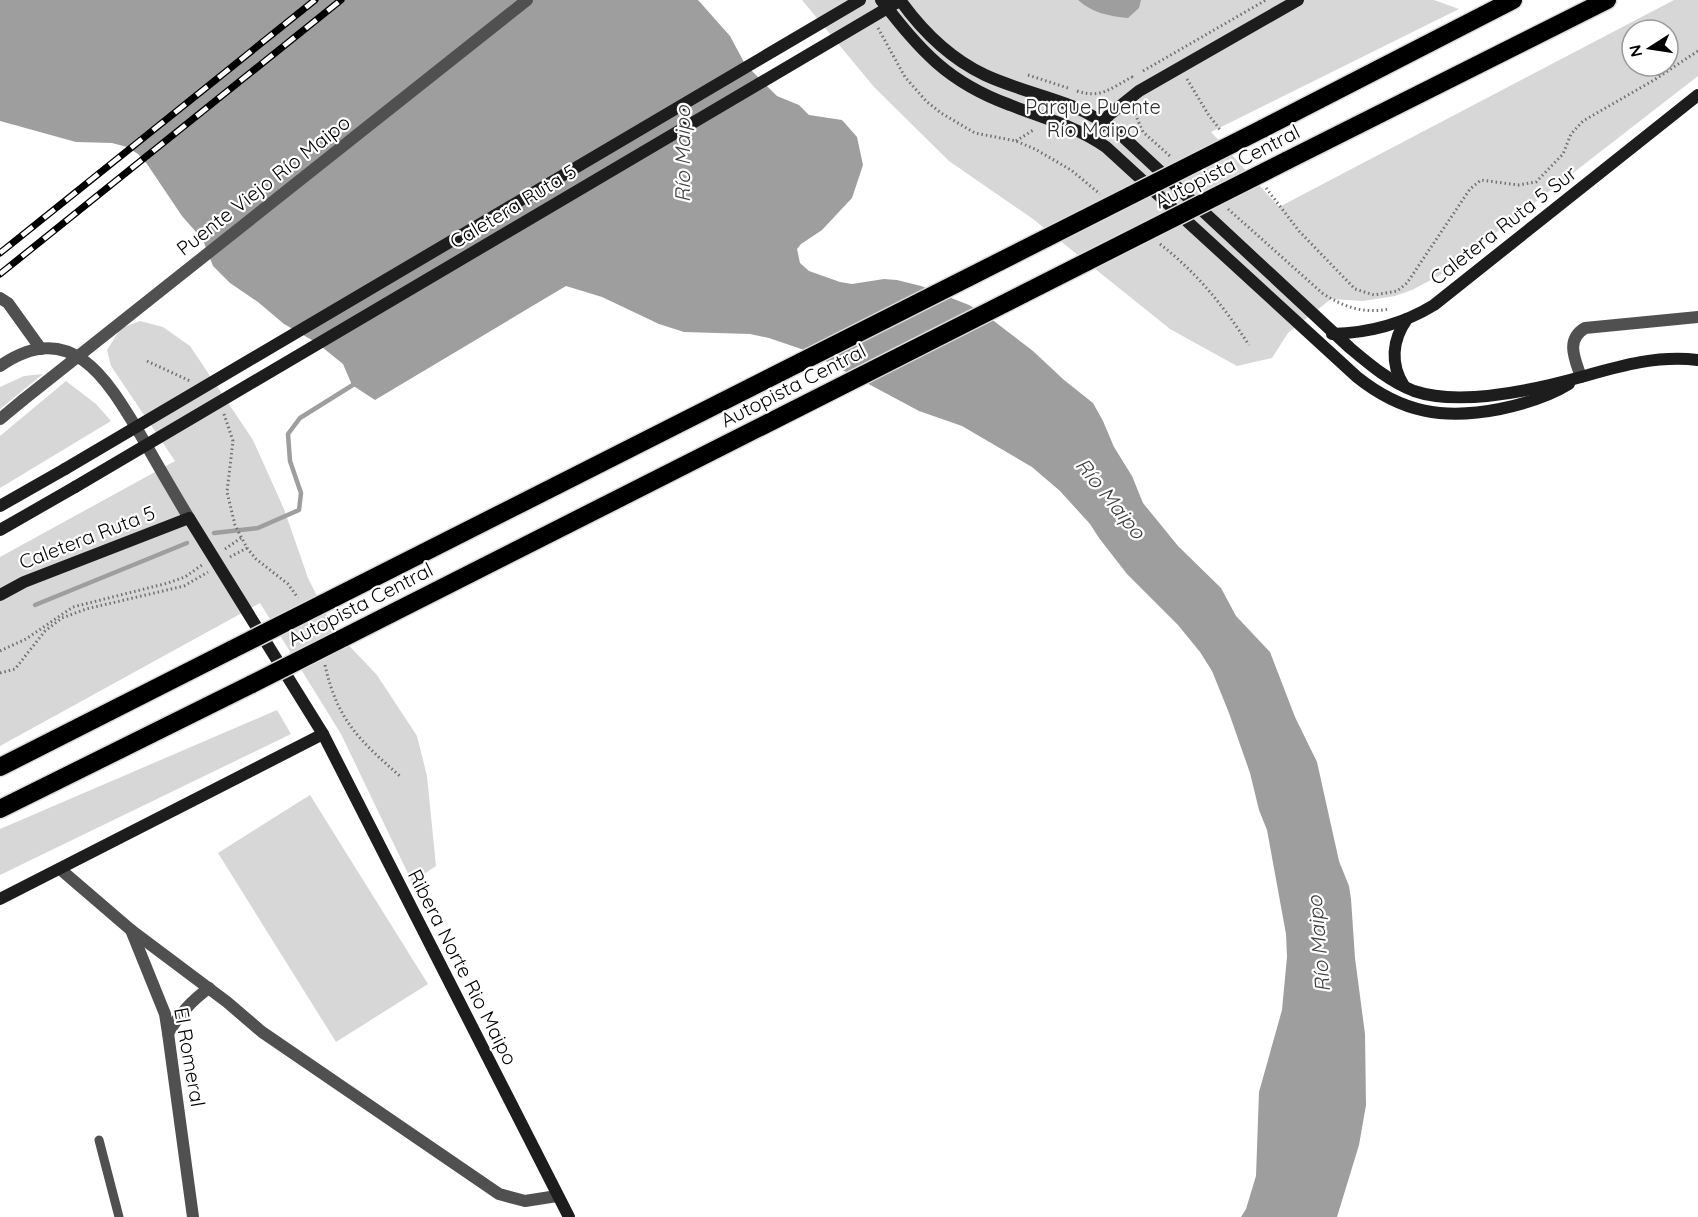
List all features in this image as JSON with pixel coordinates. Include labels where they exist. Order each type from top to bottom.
[{"type":"highway","name":"Autopista Central","points":[[0,767],[1514,0]]},
{"type":"highway","name":"Autopista Central","points":[[0,809],[1606,0]]},
{"type":"main road","name":"Caletera Ruta 5","points":[[0,506],[860,0]]},
{"type":"main road","points":[[881,0],[914,42],[951,75],[986,95],[1072,127],[1092,137],[1120,158],[1372,389],[1402,405],[1432,412],[1460,414],[1513,406],[1553,393],[1581,377]]},
{"type":"main road","name":"Caletera Ruta 5","points":[[0,530],[900,0]]},
{"type":"main road","points":[[900,0],[925,32],[966,65],[1007,84],[1074,107],[1103,122],[1135,147],[1366,362],[1404,386],[1437,396],[1489,396],[1581,377],[1637,362],[1673,358],[1698,360]]},
{"type":"main road","points":[[1092,137],[1103,122],[1126,100],[1298,0]]},
{"type":"main road","name":"Caletera Ruta 5 Sur","points":[[1310,333],[1335,334],[1374,329],[1407,319],[1446,296],[1698,95]]},
{"type":"main road","points":[[1404,386],[1396,371],[1394,353],[1398,335],[1407,319]]},
{"type":"main road","name":"Caletera Ruta 5","points":[[0,595],[24,582],[189,518],[323,734]]},
{"type":"main road","points":[[0,899],[323,734]]},
{"type":"main road","name":"Ribera Norte Rio Maipo","points":[[323,734],[569,1217]]},
{"type":"street","name":"Puente Viejo Río Maipo","points":[[0,419],[527,0]]},
{"type":"street","points":[[0,298],[8,303],[41,349],[19,355],[0,366]]},
{"type":"street","points":[[1581,377],[1572,347],[1576,336],[1585,328],[1698,317]]},
{"type":"street","name":"Caletera Ruta 5","points":[[41,349],[63,350],[75,354],[95,368],[119,399],[189,518]]},
{"type":"street","name":"El Romeral","points":[[60,869],[131,930],[165,1014],[194,1217]]},
{"type":"street","points":[[131,930],[209,988],[262,1032],[499,1194],[525,1201],[557,1196]]},
{"type":"street","points":[[168,1033],[192,1000],[209,988]]},
{"type":"lane","points":[[99,1140],[119,1217]]},
{"type":"path","points":[[1143,71],[1266,0]]},
{"type":"path","points":[[875,22],[905,77],[920,95],[941,113],[975,133],[996,136],[1035,149],[1071,170],[1103,197]]},
{"type":"path","points":[[1264,186],[1299,231],[1355,288],[1374,295],[1397,291],[1407,284],[1470,189],[1481,180],[1518,185],[1536,182],[1563,154],[1571,134],[1583,122],[1698,51]]},
{"type":"path","points":[[1180,67],[1208,114],[1222,132]]},
{"type":"path","points":[[1154,238],[1188,266],[1207,287],[1249,345]]},
{"type":"path","points":[[147,361],[191,381]]},
{"type":"path","points":[[0,673],[15,669],[45,631],[62,618],[86,609],[184,586],[207,573],[215,560],[241,537],[235,525],[227,492],[233,441],[222,409]]},
{"type":"path","points":[[0,651],[26,639],[73,607],[177,580],[215,560],[247,548]]},
{"type":"green space","name":"Parque Puente Río Maipo","points":[[802,0],[1434,0],[1459,9],[1211,132],[1279,207],[1620,28],[1620,78],[1680,78],[1680,18],[1640,18],[1674,0],[1698,0],[1698,76],[1444,273],[1395,296],[1363,301],[1331,299],[1288,333],[1272,358],[1237,366],[1170,329],[1033,219],[949,161],[874,87]]},
{"type":"green space","points":[[140,321],[163,327],[190,346],[253,440],[284,509],[308,578],[334,630],[377,675],[417,736],[427,776],[436,866],[412,882],[341,734],[260,603],[0,746],[0,557],[175,461],[111,366],[107,350],[121,328]]},
{"type":"green space","points":[[43,374],[0,409],[0,387],[24,376]]},
{"type":"green space","points":[[66,381],[96,404],[111,421],[0,488],[0,436]]},
{"type":"green space","points":[[277,710],[291,734],[0,875],[0,829]]},
{"type":"green space","points":[[310,795],[428,984],[336,1042],[218,853]]},
{"type":"water","name":"Río Maipo","points":[[0,0],[698,0],[730,36],[745,64],[777,96],[799,105],[809,115],[842,120],[857,137],[863,165],[852,198],[822,230],[797,249],[800,263],[809,271],[840,282],[852,284],[884,279],[921,286],[969,305],[986,315],[1033,351],[1093,403],[1114,447],[1132,476],[1143,503],[1178,546],[1221,588],[1236,616],[1270,652],[1295,717],[1317,762],[1339,861],[1349,886],[1351,899],[1355,958],[1365,1034],[1366,1105],[1359,1145],[1337,1217],[1241,1217],[1246,1209],[1256,1176],[1259,1092],[1282,1010],[1287,957],[1286,934],[1267,830],[1259,810],[1250,773],[1212,671],[1178,625],[1127,574],[1090,524],[1060,491],[1032,467],[962,426],[919,411],[807,351],[750,334],[684,332],[659,324],[602,297],[566,286],[375,400],[352,385],[343,364],[317,343],[284,324],[230,283],[213,266],[203,240],[182,216],[138,154],[127,147],[112,143],[76,142],[0,121]]},
{"type":"water","points":[[1078,0],[1141,0],[1139,8],[1128,18],[1101,13]]},
{"type":"waterway","points":[[214,533],[258,528],[299,510],[301,493],[290,461],[288,434],[300,418],[356,383]]},
{"type":"waterway","points":[[35,605],[187,543]]},
{"type":"railway","points":[[0,253],[315,0]]},
{"type":"railway","points":[[0,274],[341,0]]}]
